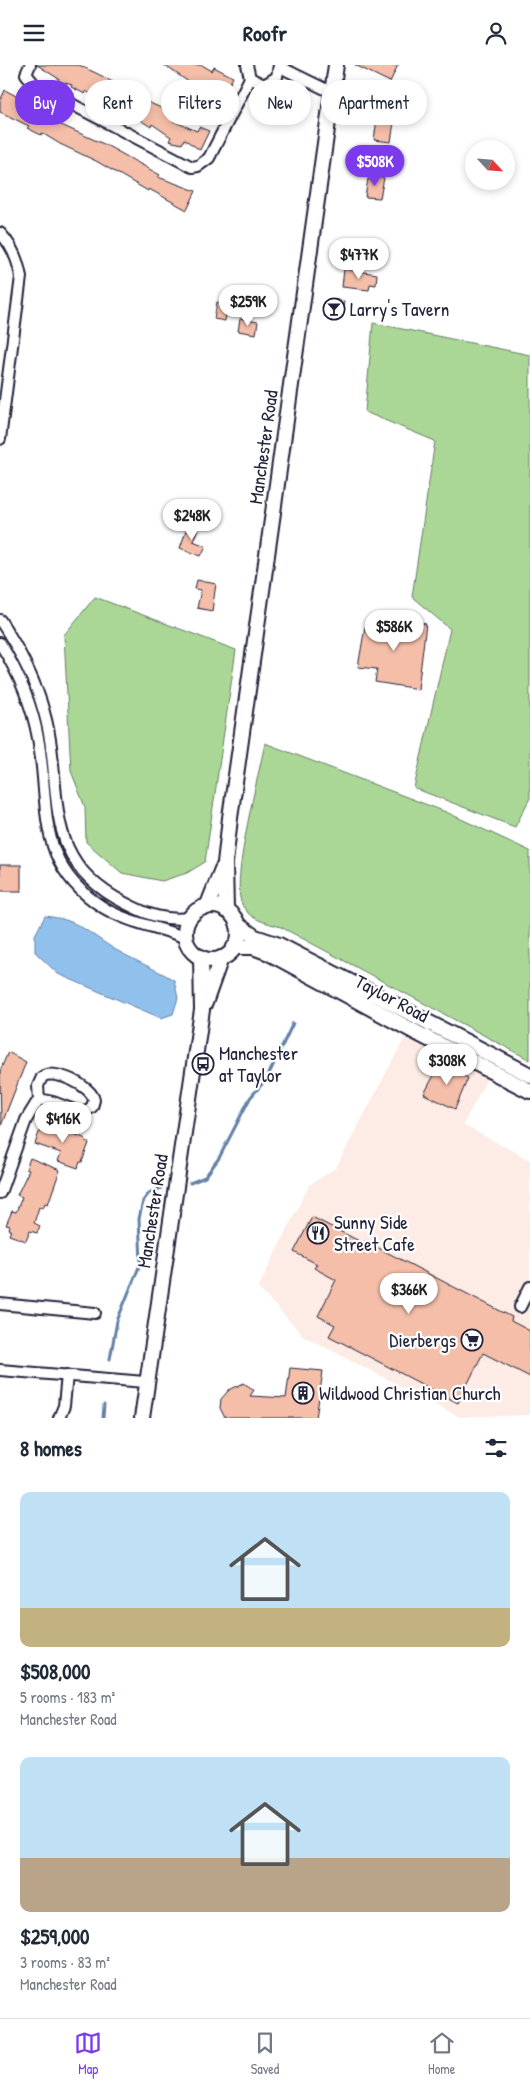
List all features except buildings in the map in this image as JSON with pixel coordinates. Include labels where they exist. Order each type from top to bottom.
[{"type":"street","points":[[30,65],[26,74],[35,85],[192,167],[198,166],[209,158],[250,79],[247,65]]},
{"type":"street","name":"Manchester Road","points":[[333,80],[336,65]]},
{"type":"street","points":[[250,79],[258,84],[269,83],[277,77],[279,66],[321,87]]},
{"type":"street","name":"Manchester Road","points":[[226,910],[225,863],[326,125]]},
{"type":"street","points":[[0,233],[9,243],[19,264],[21,277],[12,359],[0,439]]},
{"type":"street","points":[[0,357],[12,359]]},
{"type":"street","points":[[0,620],[28,667],[44,713],[52,759],[56,813],[64,842],[71,855],[88,876],[105,892],[153,915],[171,920],[190,917]]},
{"type":"street","points":[[0,643],[20,680],[33,717],[42,761],[45,815],[52,847],[69,878],[83,891],[115,914],[186,938]]},
{"type":"street","points":[[45,815],[56,813]]},
{"type":"street","name":"Manchester Road","points":[[207,907],[225,863]]},
{"type":"street","points":[[218,906],[226,910],[233,916],[238,925],[238,937],[234,947],[222,958],[211,961],[194,952],[186,938],[185,931],[190,917],[195,912],[207,907],[218,906]]},
{"type":"street","name":"Taylor Road","points":[[238,925],[255,937],[279,945],[530,1075]]},
{"type":"street","name":"Taylor Road","points":[[234,947],[253,947],[269,953],[417,1033],[530,1091]]},
{"type":"street","name":"Manchester Road","points":[[142,1418],[202,1010],[201,957]]},
{"type":"street","name":"Manchester Road","points":[[202,1010],[222,958]]},
{"type":"street","points":[[0,1193],[26,1120],[39,1099],[39,1081],[46,1074],[54,1073],[89,1090],[94,1100],[92,1107],[82,1113],[39,1099]]},
{"type":"street","points":[[520,1307],[530,1287]]},
{"type":"street","points":[[0,1304],[95,1313]]},
{"type":"street","points":[[0,1370],[146,1382]]},
{"type":"street","points":[[59,1418],[64,1405],[67,1375]]},
{"type":"shaded area","points":[[405,1037],[487,1079],[463,1125],[530,1160],[530,1415],[460,1417],[304,1336],[258,1288],[309,1185],[336,1168]]},
{"type":"green space","points":[[373,323],[530,355],[530,798],[515,827],[414,788],[450,629],[412,597],[435,441],[365,412]]},
{"type":"green space","points":[[95,597],[236,650],[205,862],[187,873],[162,881],[122,873],[86,842],[85,807],[71,771],[64,635]]},
{"type":"green space","points":[[265,743],[446,812],[530,851],[530,1060],[281,927],[252,917],[248,913],[241,902],[239,889],[240,871],[247,825]]},
{"type":"water","points":[[45,916],[72,922],[116,950],[174,980],[178,998],[173,1014],[161,1018],[58,974],[35,952],[35,935]]},
{"type":"waterway","points":[[190,1183],[205,1177],[219,1158],[250,1098],[267,1078],[293,1023]]},
{"type":"waterway","points":[[110,1359],[117,1321],[141,1262],[139,1219],[143,1201],[149,1193],[161,1188]]},
{"type":"waterway","points":[[103,1418],[104,1405]]},
{"type":"place","name":"Larry's Tavern","points":[[334,309]]},
{"type":"place","name":"Manchester at Taylor","points":[[203,1064]]},
{"type":"place","name":"Sunny Side Street Cafe","points":[[318,1233]]},
{"type":"place","name":"Dierbergs","points":[[472,1340]]},
{"type":"place","name":"Wildwood Christian Church","points":[[303,1393]]}]
